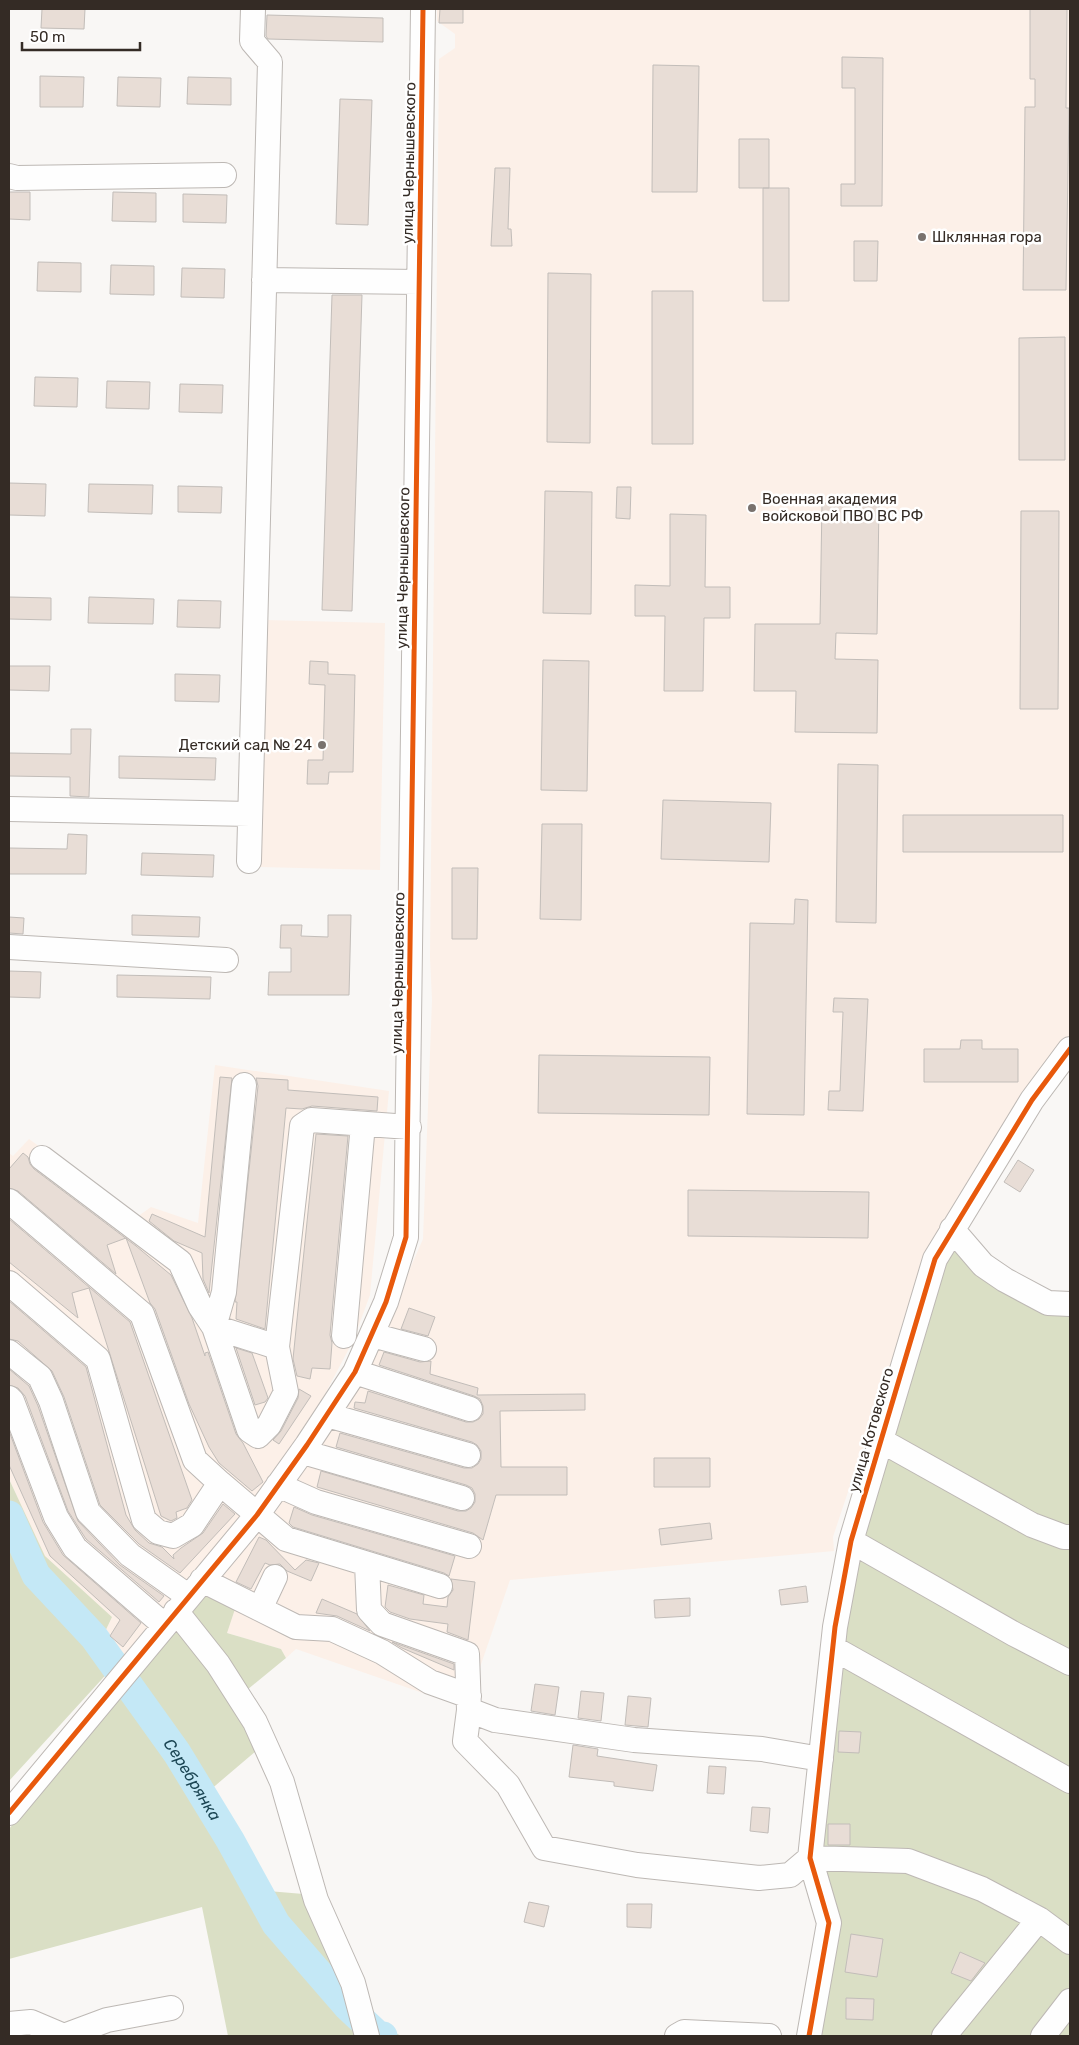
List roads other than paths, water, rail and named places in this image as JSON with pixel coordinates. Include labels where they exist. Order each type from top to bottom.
[{"type":"street","points":[[249,861],[270,62],[252,41],[253,9]]},
{"type":"street","name":"улица Чернышевского","points":[[9,1813],[257,1515],[303,1452],[356,1372],[386,1302],[406,1237],[423,9]]},
{"type":"street","points":[[9,176],[17,178],[224,175]]},
{"type":"street","points":[[264,280],[420,282]]},
{"type":"street","points":[[9,810],[250,814]]},
{"type":"street","points":[[9,947],[226,960]]},
{"type":"street","name":"улица Котовского","points":[[810,1858],[833,1648],[851,1541],[935,1258],[1032,1100],[1070,1049]]},
{"type":"street","points":[[214,1327],[224,1292],[244,1085]]},
{"type":"street","points":[[42,1158],[180,1262],[200,1306],[214,1327],[249,1430],[258,1436],[269,1425],[286,1392],[276,1347],[302,1126],[311,1120],[409,1127]]},
{"type":"street","points":[[344,1336],[363,1124]]},
{"type":"street","points":[[9,1201],[142,1314],[195,1460],[220,1483],[286,1539],[440,1586]]},
{"type":"street","points":[[952,1229],[983,1265],[1005,1280],[1048,1303],[1070,1304]]},
{"type":"street","points":[[9,1283],[98,1359],[144,1520],[158,1532],[173,1536],[192,1525],[220,1483]]},
{"type":"street","points":[[214,1327],[276,1347]]},
{"type":"street","points":[[372,1334],[424,1349]]},
{"type":"street","points":[[9,1352],[40,1378],[51,1401],[88,1512],[178,1608],[218,1664],[255,1722],[282,1782],[316,1900],[353,1983],[368,2036]]},
{"type":"street","points":[[356,1372],[470,1408]]},
{"type":"street","points":[[9,1398],[12,1401],[56,1517],[75,1548],[178,1608],[260,1609],[296,1627],[332,1630],[382,1652],[495,1720],[625,1738],[762,1749],[821,1759]]},
{"type":"street","points":[[327,1415],[468,1455]]},
{"type":"street","points":[[880,1440],[1032,1525],[1064,1537],[1070,1537]]},
{"type":"street","points":[[303,1452],[462,1498]]},
{"type":"street","points":[[278,1485],[316,1502],[470,1546]]},
{"type":"street","points":[[851,1541],[998,1625],[1070,1663]]},
{"type":"street","points":[[367,1564],[369,1610],[382,1624],[467,1654],[469,1703],[465,1741],[508,1785],[544,1848],[637,1865],[759,1878],[790,1875],[810,1858],[908,1861],[982,1889],[1039,1919],[1070,1942]]},
{"type":"street","points":[[260,1609],[275,1578]]},
{"type":"street","points":[[833,1648],[1070,1781]]},
{"type":"street","points":[[809,2036],[829,1922],[810,1858]]},
{"type":"street","points":[[944,2036],[1039,1919]]},
{"type":"street","points":[[1043,2036],[1070,2001]]},
{"type":"street","points":[[9,2024],[31,2022],[64,2036],[107,2020],[171,2008]]},
{"type":"street","points":[[677,2036],[684,2032],[769,2036]]},
{"type":"waterway","name":"Серебрянка","points":[[9,1515],[36,1575],[94,1637],[177,1753],[230,1840],[276,1924],[348,2007],[378,2035],[383,2036]]},
{"type":"place","name":"Шклянная гора","points":[[922,237]]},
{"type":"place","name":"Военная академия войсковой ПВО ВС РФ","points":[[752,508]]},
{"type":"place","name":"Детский сад № 24","points":[[322,745]]}]
